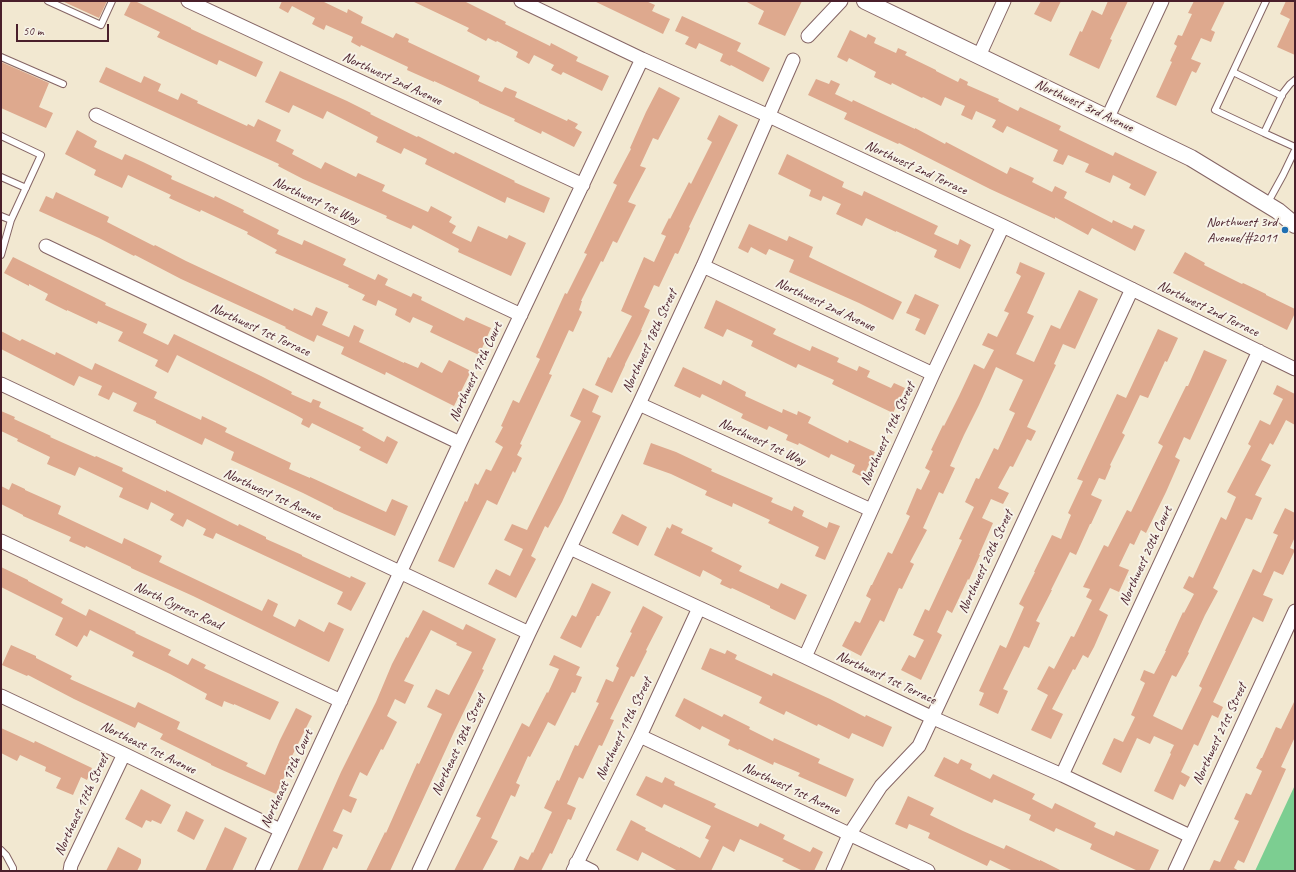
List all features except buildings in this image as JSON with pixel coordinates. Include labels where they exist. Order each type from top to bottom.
[{"type":"street","name":"Northwest 2nd Avenue","points":[[188,1],[583,185]]},
{"type":"street","name":"Northwest 2nd Terrace","points":[[521,1],[1003,226],[1295,369]]},
{"type":"street","points":[[808,36],[841,1]]},
{"type":"street","name":"Northwest 3rd Avenue","points":[[865,1],[1191,158],[1278,211],[1295,225]]},
{"type":"street","points":[[979,56],[1004,1]]},
{"type":"street","points":[[1108,117],[1162,1]]},
{"type":"street","name":"Northwest 17th Court","points":[[341,701],[460,443],[642,58]]},
{"type":"street","name":"Northwest 18th Street","points":[[529,633],[639,404],[703,266],[793,60]]},
{"type":"street","name":"Northwest 1st Way","points":[[96,115],[521,316]]},
{"type":"street","name":"Northwest 19th Street","points":[[805,657],[871,510],[1003,226]]},
{"type":"street","name":"Northwest 1st Terrace","points":[[46,246],[460,443]]},
{"type":"street","name":"Northwest 2nd Avenue","points":[[703,266],[934,374]]},
{"type":"street","name":"Northwest 20th Street","points":[[833,871],[850,835],[881,786],[919,746],[931,717],[1132,289]]},
{"type":"street","name":"Northwest 20th Court","points":[[1062,775],[1259,351]]},
{"type":"street","name":"Northwest 1st Avenue","points":[[1,384],[529,633]]},
{"type":"street","name":"Northwest 1st Way","points":[[639,404],[871,510]]},
{"type":"street","name":"North Cypress Road","points":[[1,541],[341,701]]},
{"type":"street","name":"Northwest 1st Terrace","points":[[570,548],[931,717],[1062,775],[1190,836]]},
{"type":"street","name":"Northwest 19th Street","points":[[575,867],[640,736],[699,608]]},
{"type":"street","name":"Northwest 21st Street","points":[[1174,871],[1295,611]]},
{"type":"street","name":"Northeast 18th Street","points":[[419,871],[529,633]]},
{"type":"street","name":"Northeast 1st Avenue","points":[[1,696],[280,830]]},
{"type":"street","name":"Northeast 17th Court","points":[[262,871],[341,701]]},
{"type":"street","name":"Northwest 1st Avenue","points":[[640,736],[928,871]]},
{"type":"street","name":"Northeast 17th Street","points":[[70,871],[71,865],[124,754]]},
{"type":"street","points":[[575,867],[592,871]]},
{"type":"lane","points":[[48,1],[101,25],[112,1]]},
{"type":"lane","points":[[1266,1],[1215,110],[1295,148],[1283,175],[1266,204]]},
{"type":"lane","points":[[1,57],[63,84]]},
{"type":"lane","points":[[1233,72],[1282,96]]},
{"type":"lane","points":[[1264,133],[1282,96],[1290,84],[1295,80]]},
{"type":"lane","points":[[1,136],[41,155],[11,220],[1,255]]},
{"type":"lane","points":[[1,177],[26,188]]},
{"type":"lane","points":[[1,216],[11,220]]},
{"type":"lane","points":[[1,850],[6,855],[13,868],[13,871]]},
{"type":"green space","points":[[1295,785],[1295,871],[1255,871]]},
{"type":"place","name":"Northwest 3rd Avenue/#2011","points":[[1285,230]]}]
